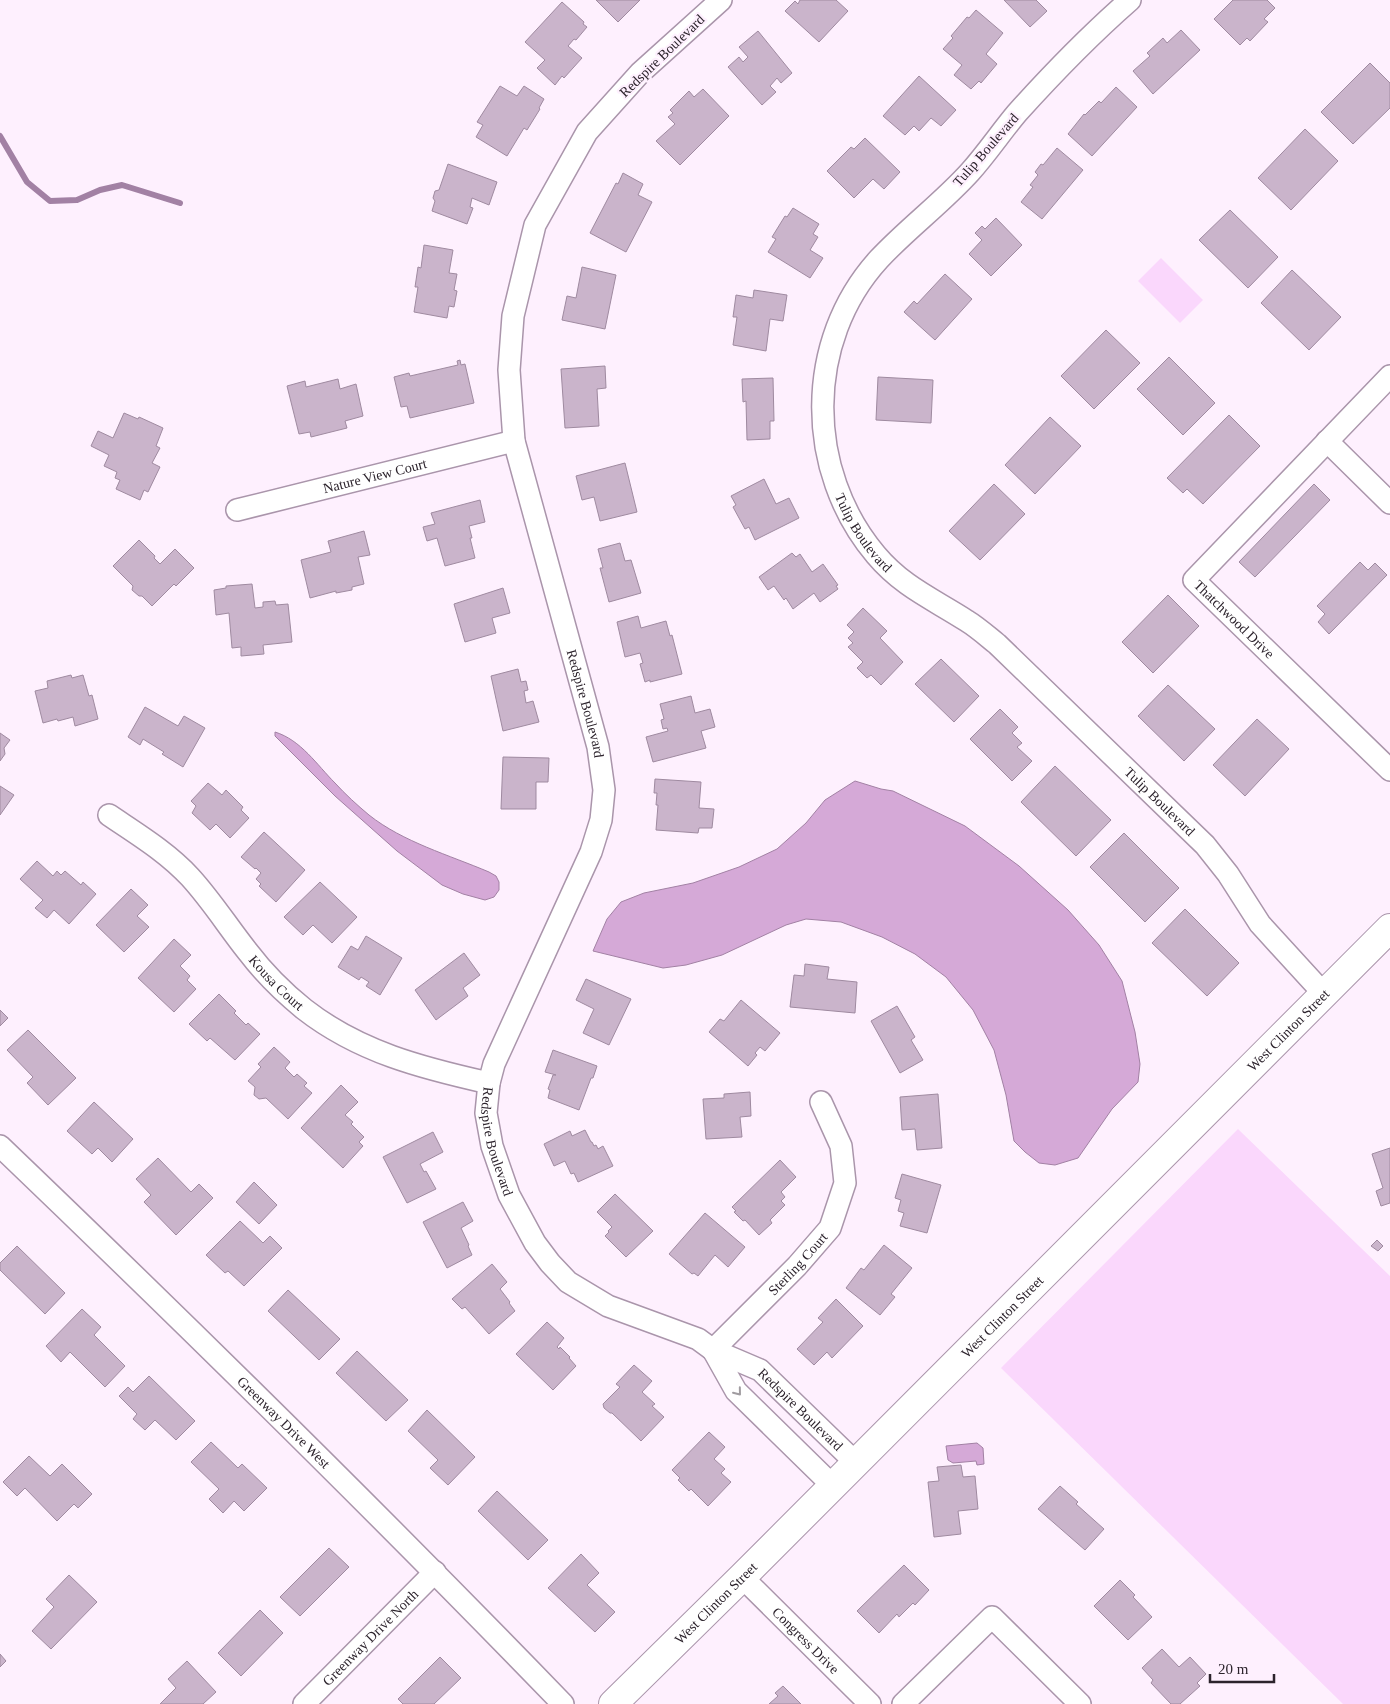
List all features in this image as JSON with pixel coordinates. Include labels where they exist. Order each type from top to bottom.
[{"type":"street","name":"Redspire Boulevard","points":[[721,0],[640,73],[587,132],[535,225],[513,316],[508,370],[514,441],[598,747],[604,790],[601,820],[591,852],[494,1064],[489,1083],[486,1113],[492,1146],[509,1195],[535,1242],[550,1263],[568,1282],[608,1306],[698,1339],[713,1350],[760,1370],[856,1463]]},
{"type":"street","name":"Tulip Boulevard","points":[[1130,0],[1069,56],[1017,114],[970,171],[879,260],[858,286],[843,313],[827,363],[822,395],[825,446],[831,475],[844,508],[858,532],[876,556],[902,582],[967,621],[997,644],[1206,845],[1228,874],[1260,924],[1324,994]]},
{"type":"street","points":[[1390,376],[1327,441],[1390,503]]},
{"type":"street","name":"Nature View Court","points":[[237,510],[514,441]]},
{"type":"street","name":"Thatchwood Drive","points":[[1327,441],[1194,580],[1390,770]]},
{"type":"street","name":"Kousa Court","points":[[109,815],[158,848],[189,876],[214,905],[249,954],[266,974],[304,1009],[360,1043],[391,1057],[436,1072],[489,1083]]},
{"type":"street","name":"West Clinton Street","points":[[613,1704],[1390,928]]},
{"type":"street","name":"Sterling Court","points":[[713,1350],[797,1266],[830,1228],[845,1183],[841,1146],[820,1102]]},
{"type":"street","name":"Greenway Drive West","points":[[0,1146],[186,1326],[435,1572],[563,1704]]},
{"type":"street","name":"Redspire Boulevard","points":[[713,1350],[736,1391],[833,1486]]},
{"type":"street","name":"Greenway Drive North","points":[[304,1704],[435,1572]]},
{"type":"street","name":"Congress Drive","points":[[742,1577],[870,1704]]},
{"type":"street","points":[[903,1704],[992,1617],[1080,1704]]},
{"type":"shaded area","points":[[1161,258],[1203,300],[1180,323],[1138,281]]},
{"type":"shaded area","points":[[275,732],[301,747],[351,799],[382,825],[411,840],[496,876],[499,882],[499,890],[494,897],[485,900],[463,894],[442,885],[397,851],[335,796],[275,736]]},
{"type":"shaded area","points":[[855,781],[893,791],[965,826],[1019,866],[1068,910],[1099,945],[1122,981],[1135,1032],[1140,1064],[1138,1082],[1112,1109],[1078,1158],[1055,1165],[1039,1163],[1014,1141],[1006,1095],[994,1050],[973,1010],[946,977],[915,954],[882,937],[841,922],[806,919],[786,925],[722,955],[686,965],[663,968],[593,951],[607,919],[621,902],[644,893],[693,883],[739,867],[777,849],[806,823],[825,800]]},
{"type":"shaded area","points":[[1238,1129],[1390,1276],[1390,1704],[1343,1704],[1001,1368]]},
{"type":"shaded area","points":[[977,1443],[983,1448],[984,1464],[977,1465],[976,1461],[953,1463],[948,1460],[946,1446]]},
{"type":"building","points":[[596,0],[640,0],[618,22]]},
{"type":"building","points":[[800,0],[836,0],[848,11],[819,42],[785,11],[795,1],[798,4]]},
{"type":"building","points":[[1004,0],[1036,0],[1047,11],[1030,27]]},
{"type":"building","points":[[1233,0],[1267,0],[1275,8],[1264,19],[1268,22],[1250,41],[1247,38],[1240,45],[1214,19]]},
{"type":"building","points":[[562,2],[587,27],[568,46],[582,58],[555,85],[537,68],[545,60],[525,42]]},
{"type":"building","points":[[976,10],[1003,33],[986,54],[997,64],[981,83],[979,81],[971,89],[954,75],[962,65],[943,49],[967,17],[969,18]]},
{"type":"building","points":[[1181,30],[1200,50],[1153,94],[1133,71],[1150,56],[1147,53],[1163,38],[1167,43]]},
{"type":"building","points":[[758,31],[792,73],[781,83],[777,78],[770,86],[776,92],[762,105],[728,67],[739,57],[743,62],[748,57],[739,47]]},
{"type":"building","points":[[1370,63],[1390,83],[1390,108],[1353,144],[1321,112]]},
{"type":"building","points":[[919,76],[956,110],[941,126],[931,118],[919,131],[914,126],[905,135],[883,116]]},
{"type":"building","points":[[500,86],[517,96],[524,86],[544,99],[527,130],[524,128],[507,156],[476,137],[483,125],[477,122]]},
{"type":"building","points":[[1116,87],[1137,107],[1092,156],[1068,134],[1084,114],[1099,101],[1101,103]]},
{"type":"building","points":[[703,89],[729,116],[680,165],[656,141],[675,124],[668,117],[673,113],[670,110],[689,91],[694,97]]},
{"type":"building","points":[[1305,129],[1338,161],[1291,210],[1258,178]]},
{"type":"building","points":[[865,138],[900,172],[884,189],[873,179],[854,198],[827,171],[851,147],[854,149]]},
{"type":"building","points":[[1057,148],[1083,170],[1042,219],[1021,202],[1033,187],[1030,185],[1038,175],[1035,172]]},
{"type":"building","points":[[448,164],[497,182],[489,205],[472,198],[470,207],[473,208],[467,224],[432,211],[435,191],[439,190]]},
{"type":"building","points":[[623,173],[643,184],[638,195],[652,202],[626,252],[590,233]]},
{"type":"building","points":[[793,208],[819,224],[813,234],[818,237],[810,250],[823,258],[810,278],[768,252],[776,239],[772,237],[785,216],[787,217]]},
{"type":"building","points":[[1230,210],[1278,257],[1248,288],[1199,240]]},
{"type":"building","points":[[996,218],[1022,245],[991,276],[969,254],[982,240],[975,233],[982,226],[985,229]]},
{"type":"building","points":[[424,245],[453,250],[449,273],[457,274],[454,290],[457,291],[454,307],[449,306],[447,318],[414,312],[418,287],[415,287],[418,267],[421,268]]},
{"type":"building","points":[[582,267],[616,275],[605,329],[562,320],[567,296],[576,298]]},
{"type":"building","points":[[1292,270],[1341,317],[1309,350],[1261,303]]},
{"type":"building","points":[[945,274],[972,299],[935,340],[904,312],[914,301],[917,304]]},
{"type":"building","points":[[754,290],[787,295],[783,321],[770,319],[766,351],[733,345],[737,317],[733,317],[736,295],[753,298]]},
{"type":"building","points":[[1106,330],[1140,363],[1094,409],[1061,376]]},
{"type":"building","points":[[1169,357],[1215,403],[1183,435],[1137,389]]},
{"type":"building","points":[[460,360],[461,365],[465,364],[474,403],[410,418],[407,406],[401,407],[394,377],[409,373],[410,376],[458,365],[457,361]]},
{"type":"building","points":[[605,366],[606,388],[597,389],[599,426],[565,428],[561,369]]},
{"type":"building","points":[[878,377],[933,380],[931,423],[876,420]]},
{"type":"building","points":[[773,378],[774,421],[770,421],[770,439],[747,440],[746,401],[743,402],[742,379]]},
{"type":"building","points":[[338,379],[340,389],[356,384],[363,416],[345,421],[347,428],[311,437],[310,432],[299,434],[287,386],[305,381],[306,387]]},
{"type":"building","points":[[124,413],[138,419],[139,417],[163,428],[156,446],[160,448],[152,463],[160,467],[148,492],[144,490],[140,500],[116,489],[120,480],[115,478],[117,472],[104,466],[109,455],[91,446],[98,431],[113,438]]},
{"type":"building","points":[[1229,415],[1260,446],[1203,504],[1187,489],[1183,493],[1167,478]]},
{"type":"building","points":[[1050,417],[1081,446],[1035,494],[1005,465]]},
{"type":"building","points":[[625,463],[637,512],[600,521],[594,497],[582,500],[576,476]]},
{"type":"building","points":[[764,479],[776,504],[789,498],[799,518],[755,540],[749,527],[745,529],[733,507],[736,505],[731,496]]},
{"type":"building","points":[[994,484],[1025,514],[980,560],[949,531]]},
{"type":"building","points":[[1314,484],[1330,500],[1255,577],[1239,562]]},
{"type":"building","points":[[480,500],[485,522],[469,526],[475,558],[445,566],[437,538],[427,541],[423,527],[435,524],[431,513]]},
{"type":"building","points":[[364,531],[370,555],[358,557],[364,584],[352,587],[352,590],[336,593],[336,591],[310,598],[301,560],[331,552],[328,541]]},
{"type":"building","points":[[139,540],[155,556],[154,558],[160,564],[175,549],[194,568],[176,586],[174,584],[152,606],[142,596],[139,596],[132,590],[133,586],[113,566]]},
{"type":"building","points":[[620,543],[625,561],[631,560],[641,593],[609,602],[600,568],[603,568],[598,549]]},
{"type":"building","points":[[792,553],[796,557],[800,554],[812,572],[823,564],[838,585],[836,586],[838,589],[820,602],[814,593],[793,609],[786,598],[784,600],[774,586],[768,590],[759,577]]},
{"type":"building","points":[[1360,562],[1368,570],[1375,563],[1387,575],[1329,634],[1318,622],[1325,614],[1317,606]]},
{"type":"building","points":[[252,584],[255,608],[263,607],[263,602],[275,601],[276,605],[288,604],[292,642],[263,645],[264,654],[241,656],[241,647],[232,648],[229,613],[216,615],[214,590],[226,588],[226,586]]},
{"type":"building","points":[[503,588],[510,613],[492,618],[496,633],[465,642],[454,604]]},
{"type":"building","points":[[1168,595],[1199,626],[1153,673],[1122,642]]},
{"type":"building","points":[[863,608],[887,631],[880,638],[903,662],[881,685],[871,675],[867,678],[857,668],[863,662],[848,647],[853,643],[848,638],[854,632],[847,625]]},
{"type":"building","points":[[638,616],[641,628],[666,621],[670,636],[672,635],[682,674],[645,682],[640,664],[643,663],[640,653],[625,657],[617,622]]},
{"type":"building","points":[[941,659],[979,696],[954,722],[915,684]]},
{"type":"building","points":[[518,669],[521,682],[526,681],[528,690],[524,691],[526,703],[533,701],[539,722],[503,731],[491,676]]},
{"type":"building","points":[[71,675],[72,678],[83,675],[89,696],[92,695],[98,719],[75,726],[73,717],[43,723],[35,691],[48,688],[47,681]]},
{"type":"building","points":[[1168,685],[1215,729],[1184,761],[1138,716]]},
{"type":"building","points":[[691,696],[695,713],[710,709],[715,727],[701,731],[706,748],[653,762],[646,737],[668,731],[667,728],[663,729],[661,720],[664,719],[660,704]]},
{"type":"building","points":[[145,707],[178,726],[184,716],[205,728],[183,767],[143,739],[140,745],[128,737]]},
{"type":"building","points":[[1000,709],[1018,727],[1012,733],[1022,743],[1017,747],[1032,761],[1012,781],[970,739]]},
{"type":"building","points":[[1257,719],[1289,749],[1245,796],[1213,765]]},
{"type":"building","points":[[0,733],[10,740],[4,748],[5,754],[0,761]]},
{"type":"building","points":[[503,757],[549,758],[548,782],[536,782],[536,809],[501,809]]},
{"type":"building","points":[[1055,766],[1111,820],[1076,856],[1021,802]]},
{"type":"building","points":[[655,779],[701,782],[699,808],[714,809],[712,828],[699,828],[698,833],[656,830],[658,805],[656,805],[657,793],[654,793]]},
{"type":"building","points":[[208,783],[222,795],[226,790],[243,807],[241,810],[249,818],[230,838],[216,824],[210,830],[192,813],[196,806],[191,801]]},
{"type":"building","points":[[0,786],[14,795],[0,815]]},
{"type":"building","points":[[264,832],[305,870],[276,902],[259,886],[261,884],[256,879],[261,873],[241,857]]},
{"type":"building","points":[[1124,833],[1179,888],[1145,922],[1090,867]]},
{"type":"building","points":[[37,861],[53,876],[57,871],[61,875],[65,871],[81,885],[83,882],[96,894],[69,924],[54,910],[47,918],[35,908],[43,900],[20,879]]},
{"type":"building","points":[[320,882],[357,917],[332,943],[313,925],[303,935],[284,917]]},
{"type":"building","points":[[131,889],[148,905],[137,916],[149,927],[124,952],[96,925]]},
{"type":"building","points":[[1185,909],[1239,963],[1207,996],[1152,943]]},
{"type":"building","points":[[366,936],[402,958],[380,995],[366,986],[369,982],[361,977],[359,980],[338,967],[351,946],[358,950]]},
{"type":"building","points":[[174,939],[191,955],[180,966],[190,976],[187,980],[196,989],[174,1012],[138,978]]},
{"type":"building","points":[[464,953],[480,975],[463,988],[468,996],[436,1020],[415,990]]},
{"type":"building","points":[[805,964],[829,967],[827,979],[857,982],[855,1013],[790,1007],[794,975],[804,976]]},
{"type":"building","points":[[586,979],[631,999],[609,1045],[583,1033],[594,1009],[576,1000]]},
{"type":"building","points":[[219,994],[236,1011],[234,1013],[246,1025],[248,1023],[260,1034],[235,1060],[210,1038],[207,1041],[189,1024]]},
{"type":"building","points":[[741,1000],[780,1033],[765,1051],[760,1047],[755,1053],[757,1055],[748,1066],[709,1032],[720,1019],[724,1021]]},
{"type":"building","points":[[897,1006],[915,1037],[911,1040],[923,1060],[900,1073],[871,1021]]},
{"type":"building","points":[[0,1010],[8,1018],[0,1026]]},
{"type":"building","points":[[28,1030],[76,1078],[48,1105],[27,1083],[33,1077],[7,1050]]},
{"type":"building","points":[[274,1047],[290,1062],[285,1068],[294,1077],[297,1074],[307,1083],[304,1086],[312,1093],[288,1119],[266,1098],[259,1099],[254,1095],[255,1087],[248,1081],[261,1067],[258,1064]]},
{"type":"building","points":[[553,1050],[597,1066],[579,1110],[548,1098],[550,1090],[548,1089],[553,1075],[556,1075],[545,1072]]},
{"type":"building","points":[[341,1085],[358,1102],[345,1115],[364,1137],[359,1142],[363,1146],[343,1168],[301,1128]]},
{"type":"building","points":[[750,1092],[751,1116],[740,1117],[742,1137],[706,1139],[703,1099],[724,1098],[724,1094]]},
{"type":"building","points":[[938,1094],[942,1148],[917,1150],[915,1129],[902,1130],[900,1097]]},
{"type":"building","points":[[94,1102],[133,1139],[112,1162],[98,1148],[92,1154],[67,1131]]},
{"type":"building","points":[[585,1130],[594,1146],[596,1145],[598,1149],[603,1146],[613,1166],[578,1182],[574,1173],[571,1174],[565,1161],[554,1166],[544,1144],[570,1131],[572,1136]]},
{"type":"building","points":[[433,1132],[443,1152],[420,1164],[436,1189],[407,1203],[383,1157]]},
{"type":"building","points":[[1390,1148],[1390,1203],[1381,1206],[1376,1191],[1383,1188],[1372,1154]]},
{"type":"building","points":[[158,1158],[191,1192],[199,1184],[213,1198],[176,1235],[144,1202],[151,1195],[136,1179]]},
{"type":"building","points":[[780,1160],[796,1177],[781,1192],[785,1197],[781,1201],[785,1205],[770,1220],[772,1223],[759,1235],[745,1220],[743,1221],[734,1212],[736,1211],[732,1207]]},
{"type":"building","points":[[902,1174],[941,1185],[927,1233],[900,1226],[904,1213],[898,1211],[901,1200],[895,1198]]},
{"type":"building","points":[[254,1182],[277,1205],[259,1224],[236,1202]]},
{"type":"building","points":[[615,1194],[653,1231],[626,1257],[605,1236],[612,1227],[597,1212]]},
{"type":"building","points":[[463,1202],[473,1221],[461,1228],[472,1255],[447,1268],[423,1222]]},
{"type":"building","points":[[705,1213],[745,1247],[728,1267],[715,1255],[698,1276],[694,1273],[692,1274],[669,1254]]},
{"type":"building","points":[[240,1221],[263,1243],[270,1236],[282,1248],[244,1286],[228,1271],[225,1273],[206,1255]]},
{"type":"building","points":[[1377,1240],[1383,1246],[1378,1251],[1371,1246]]},
{"type":"building","points":[[884,1245],[912,1268],[891,1294],[895,1297],[880,1315],[846,1288],[861,1268],[864,1270]]},
{"type":"building","points":[[17,1246],[65,1293],[45,1314],[0,1270],[0,1263]]},
{"type":"building","points":[[492,1264],[507,1282],[500,1289],[515,1311],[489,1334],[465,1307],[462,1309],[452,1299]]},
{"type":"building","points":[[288,1290],[340,1339],[319,1360],[268,1311]]},
{"type":"building","points":[[836,1299],[863,1326],[832,1358],[827,1352],[814,1365],[797,1349],[823,1322],[818,1318]]},
{"type":"building","points":[[82,1309],[101,1327],[94,1335],[125,1366],[105,1387],[70,1352],[61,1362],[46,1346]]},
{"type":"building","points":[[547,1322],[564,1338],[557,1347],[559,1349],[560,1347],[570,1357],[576,1366],[553,1390],[516,1354]]},
{"type":"building","points":[[357,1351],[408,1400],[386,1421],[336,1373]]},
{"type":"building","points":[[634,1365],[652,1381],[642,1392],[655,1404],[652,1406],[664,1417],[641,1441],[612,1413],[604,1408],[603,1404],[620,1387],[616,1384]]},
{"type":"building","points":[[149,1376],[195,1421],[176,1440],[155,1420],[145,1430],[133,1419],[137,1414],[119,1396],[128,1387],[133,1392]]},
{"type":"building","points":[[427,1410],[475,1457],[448,1485],[430,1468],[438,1460],[408,1431]]},
{"type":"building","points":[[709,1432],[725,1447],[714,1459],[725,1469],[721,1473],[731,1482],[708,1506],[691,1489],[689,1491],[678,1480],[680,1478],[672,1470]]},
{"type":"building","points":[[211,1442],[238,1468],[242,1464],[267,1488],[244,1511],[234,1501],[223,1513],[209,1499],[219,1489],[191,1462]]},
{"type":"building","points":[[29,1456],[50,1476],[62,1464],[92,1494],[78,1508],[74,1504],[57,1521],[25,1488],[17,1496],[3,1482]]},
{"type":"building","points":[[961,1465],[963,1477],[975,1476],[978,1509],[958,1511],[961,1534],[934,1537],[928,1482],[939,1481],[937,1467]]},
{"type":"building","points":[[1060,1486],[1078,1502],[1076,1504],[1104,1529],[1085,1550],[1038,1509]]},
{"type":"building","points":[[497,1491],[548,1540],[528,1560],[478,1511]]},
{"type":"building","points":[[329,1548],[349,1567],[300,1616],[280,1597]]},
{"type":"building","points":[[581,1554],[599,1573],[587,1585],[615,1612],[595,1632],[548,1588]]},
{"type":"building","points":[[904,1565],[929,1590],[915,1605],[913,1603],[899,1617],[897,1614],[879,1633],[857,1611]]},
{"type":"building","points":[[69,1575],[97,1602],[51,1649],[32,1631],[54,1607],[46,1599]]},
{"type":"building","points":[[1120,1580],[1135,1595],[1133,1597],[1152,1617],[1128,1640],[1094,1606]]},
{"type":"building","points":[[260,1610],[283,1633],[241,1676],[218,1653]]},
{"type":"building","points":[[1162,1649],[1179,1667],[1190,1657],[1206,1674],[1197,1683],[1200,1686],[1180,1704],[1171,1704],[1151,1683],[1153,1680],[1142,1668]]},
{"type":"building","points":[[0,1654],[6,1661],[0,1667]]},
{"type":"building","points":[[440,1657],[461,1678],[434,1704],[403,1704],[398,1699]]},
{"type":"building","points":[[187,1661],[216,1692],[203,1704],[160,1704],[176,1688],[168,1679]]},
{"type":"building","points":[[783,1686],[801,1704],[769,1704],[778,1696],[775,1693]]},
{"type":"waterway","points":[[0,136],[27,182],[50,201],[77,200],[100,190],[122,185],[180,203]]}]
